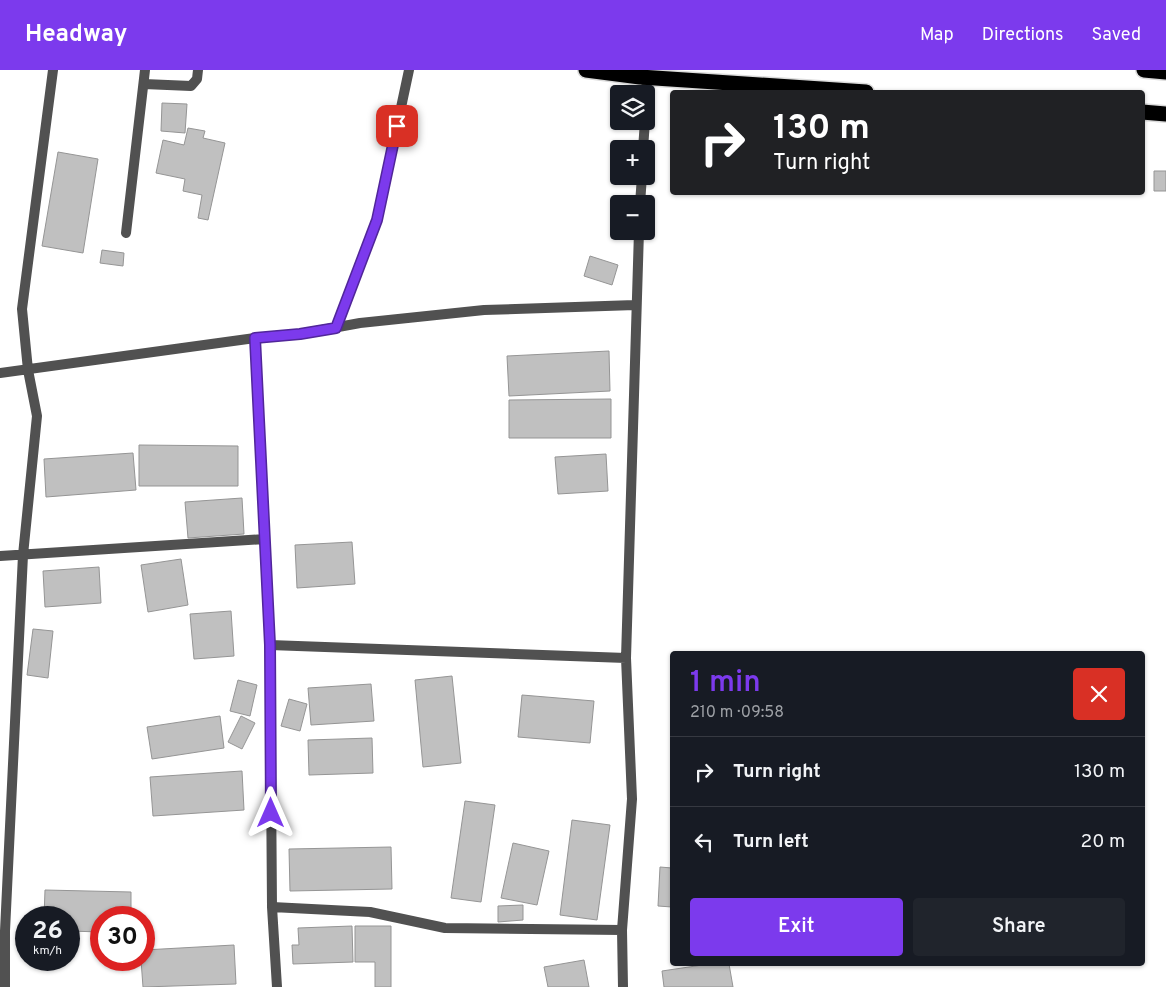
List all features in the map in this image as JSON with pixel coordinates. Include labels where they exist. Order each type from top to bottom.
[{"type":"highway","points":[[586,70],[647,77],[837,90]]},
{"type":"highway","points":[[1144,70],[1166,72]]},
{"type":"highway","points":[[1145,112],[1166,114]]},
{"type":"street","points":[[6,987],[5,921],[23,555],[37,416],[28,370],[22,309],[54,70]]},
{"type":"street","points":[[126,233],[145,70]]},
{"type":"street","points":[[144,84],[191,86],[197,79],[198,70]]},
{"type":"street","points":[[336,328],[377,220],[409,70]]},
{"type":"street","points":[[647,77],[647,85]]},
{"type":"street","points":[[623,987],[622,930],[632,799],[626,658],[632,510],[635,305],[639,240]]},
{"type":"street","points":[[0,373],[255,338],[484,310],[635,305]]},
{"type":"street","points":[[255,338],[270,645],[272,907],[277,987]]},
{"type":"street","points":[[0,556],[265,539]]},
{"type":"street","points":[[270,645],[626,658]]},
{"type":"street","points":[[272,907],[370,912],[410,922],[454,928],[622,930]]},
{"type":"building","points":[[162,103],[187,104],[185,133],[161,131]]},
{"type":"building","points":[[188,128],[205,131],[203,138],[225,143],[208,220],[198,218],[202,195],[183,191],[185,179],[156,173],[163,140],[184,145]]},
{"type":"building","points":[[58,152],[98,159],[83,253],[42,246]]},
{"type":"building","points":[[1154,171],[1166,171],[1166,191],[1154,191]]},
{"type":"building","points":[[102,250],[124,253],[123,266],[100,263]]},
{"type":"building","points":[[590,256],[618,265],[612,285],[584,276]]},
{"type":"building","points":[[609,351],[610,391],[509,396],[507,356]]},
{"type":"building","points":[[611,399],[611,438],[509,438],[509,400]]},
{"type":"building","points":[[139,445],[238,446],[238,486],[139,486]]},
{"type":"building","points":[[133,453],[136,490],[46,497],[44,459]]},
{"type":"building","points":[[606,454],[608,491],[558,494],[555,457]]},
{"type":"building","points":[[242,498],[244,534],[188,538],[185,502]]},
{"type":"building","points":[[352,542],[355,584],[297,588],[295,545]]},
{"type":"building","points":[[181,559],[188,605],[148,612],[141,565]]},
{"type":"building","points":[[99,567],[101,603],[45,607],[43,571]]},
{"type":"building","points":[[231,611],[234,656],[194,659],[190,614]]},
{"type":"building","points":[[33,629],[53,631],[48,678],[27,675]]},
{"type":"building","points":[[452,676],[461,763],[423,767],[415,680]]},
{"type":"building","points":[[238,680],[257,685],[250,716],[230,711]]},
{"type":"building","points":[[371,684],[374,721],[311,725],[308,688]]},
{"type":"building","points":[[522,695],[594,701],[590,743],[518,737]]},
{"type":"building","points":[[289,699],[307,704],[300,731],[281,726]]},
{"type":"building","points":[[220,716],[224,748],[152,759],[147,727]]},
{"type":"building","points":[[241,716],[255,723],[242,749],[228,742]]},
{"type":"building","points":[[372,738],[373,773],[309,775],[308,740]]},
{"type":"building","points":[[242,771],[244,810],[153,816],[150,777]]},
{"type":"building","points":[[465,801],[495,805],[481,902],[451,898]]},
{"type":"building","points":[[572,820],[610,825],[597,920],[560,915]]},
{"type":"building","points":[[513,843],[549,851],[537,905],[501,898]]},
{"type":"building","points":[[391,847],[392,889],[290,891],[289,849]]},
{"type":"building","points":[[660,867],[670,868],[670,907],[658,906]]},
{"type":"building","points":[[45,890],[131,892],[131,906],[90,906],[90,932],[80,931],[80,906],[44,906]]},
{"type":"building","points":[[523,905],[523,920],[498,922],[498,906]]},
{"type":"building","points":[[352,926],[353,962],[293,964],[292,945],[299,945],[298,928]]},
{"type":"building","points":[[355,926],[391,926],[391,987],[375,987],[375,962],[355,962]]},
{"type":"building","points":[[234,945],[236,984],[143,987],[142,971],[155,971],[155,949]]},
{"type":"building","points":[[584,960],[589,987],[548,987],[544,967]]},
{"type":"building","points":[[696,966],[729,966],[733,987],[664,987],[662,971]]},
{"type":"route","points":[[271,813],[270,645],[255,338],[300,334],[336,328],[377,220],[397,126]]}]
